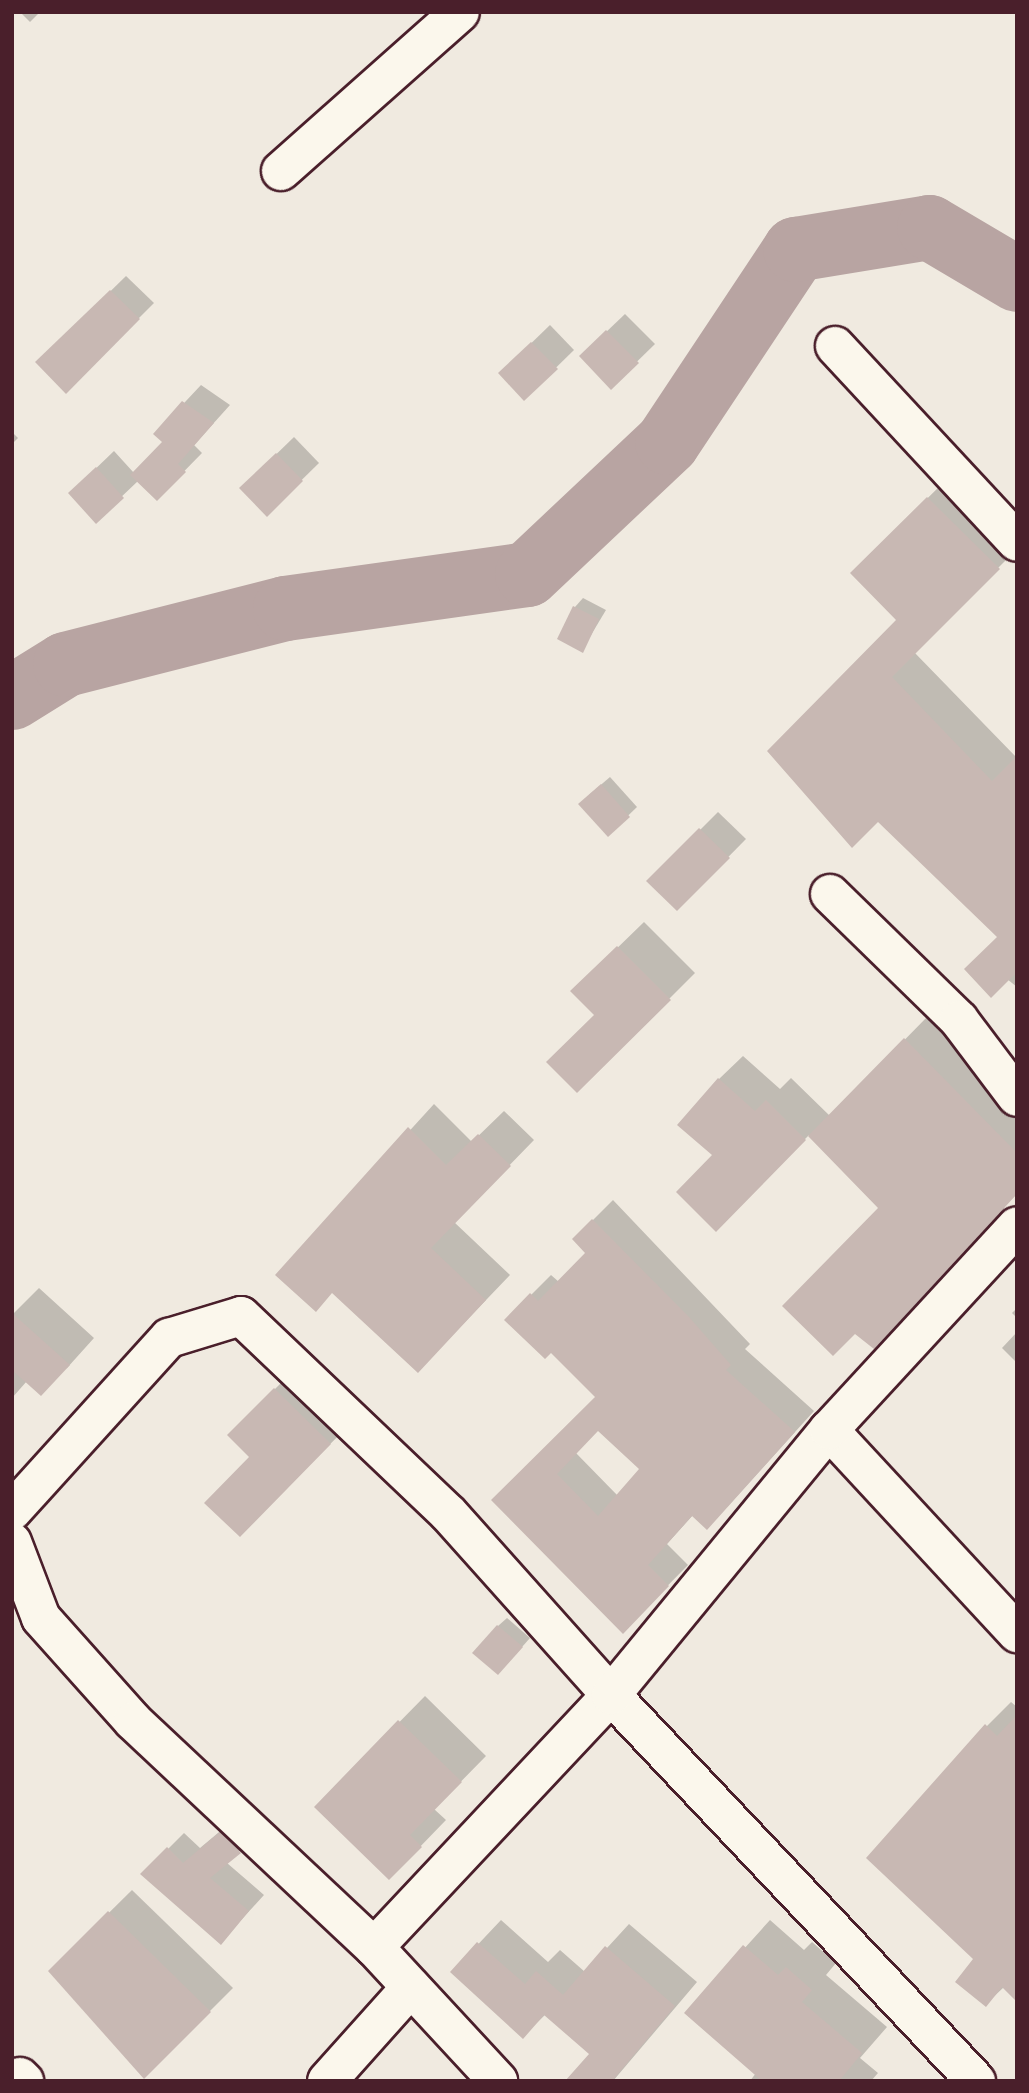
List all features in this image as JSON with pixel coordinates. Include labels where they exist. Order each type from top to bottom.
[{"type":"street","points":[[281,172],[460,12]]},
{"type":"street","points":[[835,346],[1017,542]]},
{"type":"street","points":[[830,894],[959,1020],[1017,1097]]},
{"type":"street","points":[[374,1947],[611,1695],[829,1430],[1017,1226]]},
{"type":"street","points":[[12,1511],[169,1338],[241,1316],[448,1513],[611,1695],[976,2081]]},
{"type":"street","points":[[829,1430],[1017,1633]]},
{"type":"street","points":[[12,1542],[41,1618],[124,1711],[374,1947],[498,2081]]},
{"type":"street","points":[[327,2081],[411,1987]]},
{"type":"building","points":[[110,290],[140,319],[66,394],[35,362]]},
{"type":"building","points":[[606,330],[639,363],[611,390],[579,356]]},
{"type":"building","points":[[531,342],[558,369],[524,401],[498,373]]},
{"type":"building","points":[[182,401],[214,423],[178,464],[186,472],[157,501],[130,475],[162,442],[153,434]]},
{"type":"building","points":[[276,453],[303,481],[267,517],[239,488]]},
{"type":"building","points":[[96,467],[124,498],[96,524],[68,493]]},
{"type":"building","points":[[927,497],[1000,569],[892,677],[992,781],[1017,756],[1017,972],[991,998],[964,969],[997,937],[878,822],[852,848],[767,751],[896,620],[850,573]]},
{"type":"building","points":[[573,606],[599,619],[583,653],[557,639]]},
{"type":"building","points":[[601,784],[630,817],[608,837],[578,804]]},
{"type":"building","points":[[699,828],[730,858],[677,911],[646,881]]},
{"type":"building","points":[[617,946],[671,1000],[577,1093],[546,1062],[594,1015],[570,991]]},
{"type":"building","points":[[904,1038],[1017,1153],[1017,1194],[874,1349],[855,1334],[833,1356],[782,1306],[878,1208],[808,1136]]},
{"type":"building","points":[[718,1078],[755,1111],[766,1100],[806,1140],[716,1232],[676,1192],[712,1155],[677,1125]]},
{"type":"building","points":[[408,1127],[446,1165],[478,1134],[511,1166],[431,1248],[486,1300],[418,1373],[332,1293],[316,1312],[275,1275]]},
{"type":"building","points":[[592,1219],[689,1317],[731,1365],[726,1370],[795,1432],[707,1530],[692,1516],[648,1565],[669,1586],[623,1634],[491,1500],[595,1397],[551,1353],[545,1359],[504,1320],[530,1293],[538,1301],[585,1253],[572,1239]],"holes":[[[598,1431],[639,1469],[598,1516],[557,1474]]]},
{"type":"building","points":[[12,1313],[70,1365],[41,1396],[12,1370]]},
{"type":"building","points":[[274,1388],[331,1444],[240,1537],[204,1503],[249,1457],[227,1435]]},
{"type":"building","points":[[497,1625],[523,1647],[498,1675],[472,1653]]},
{"type":"building","points":[[1017,1715],[1017,2002],[1002,1987],[986,2007],[955,1982],[973,1959],[866,1858],[985,1724],[997,1736]]},
{"type":"building","points":[[398,1720],[462,1782],[410,1835],[422,1847],[389,1880],[314,1807]]},
{"type":"building","points":[[220,1832],[241,1853],[210,1878],[249,1911],[221,1945],[140,1874],[167,1847],[183,1863]]},
{"type":"building","points":[[108,1911],[211,2012],[144,2079],[48,1971]]},
{"type":"building","points":[[477,1942],[525,1984],[536,1971],[563,1995],[605,1946],[675,2006],[612,2081],[565,2081],[589,2054],[544,2015],[523,2039],[450,1972]]},
{"type":"building","points":[[743,1945],[778,1975],[786,1967],[812,1990],[802,2002],[862,2053],[839,2081],[762,2081],[684,2013]]},
{"type":"waterway","points":[[12,697],[65,664],[285,608],[527,574],[667,442],[795,249],[929,227],[1017,279]]}]
